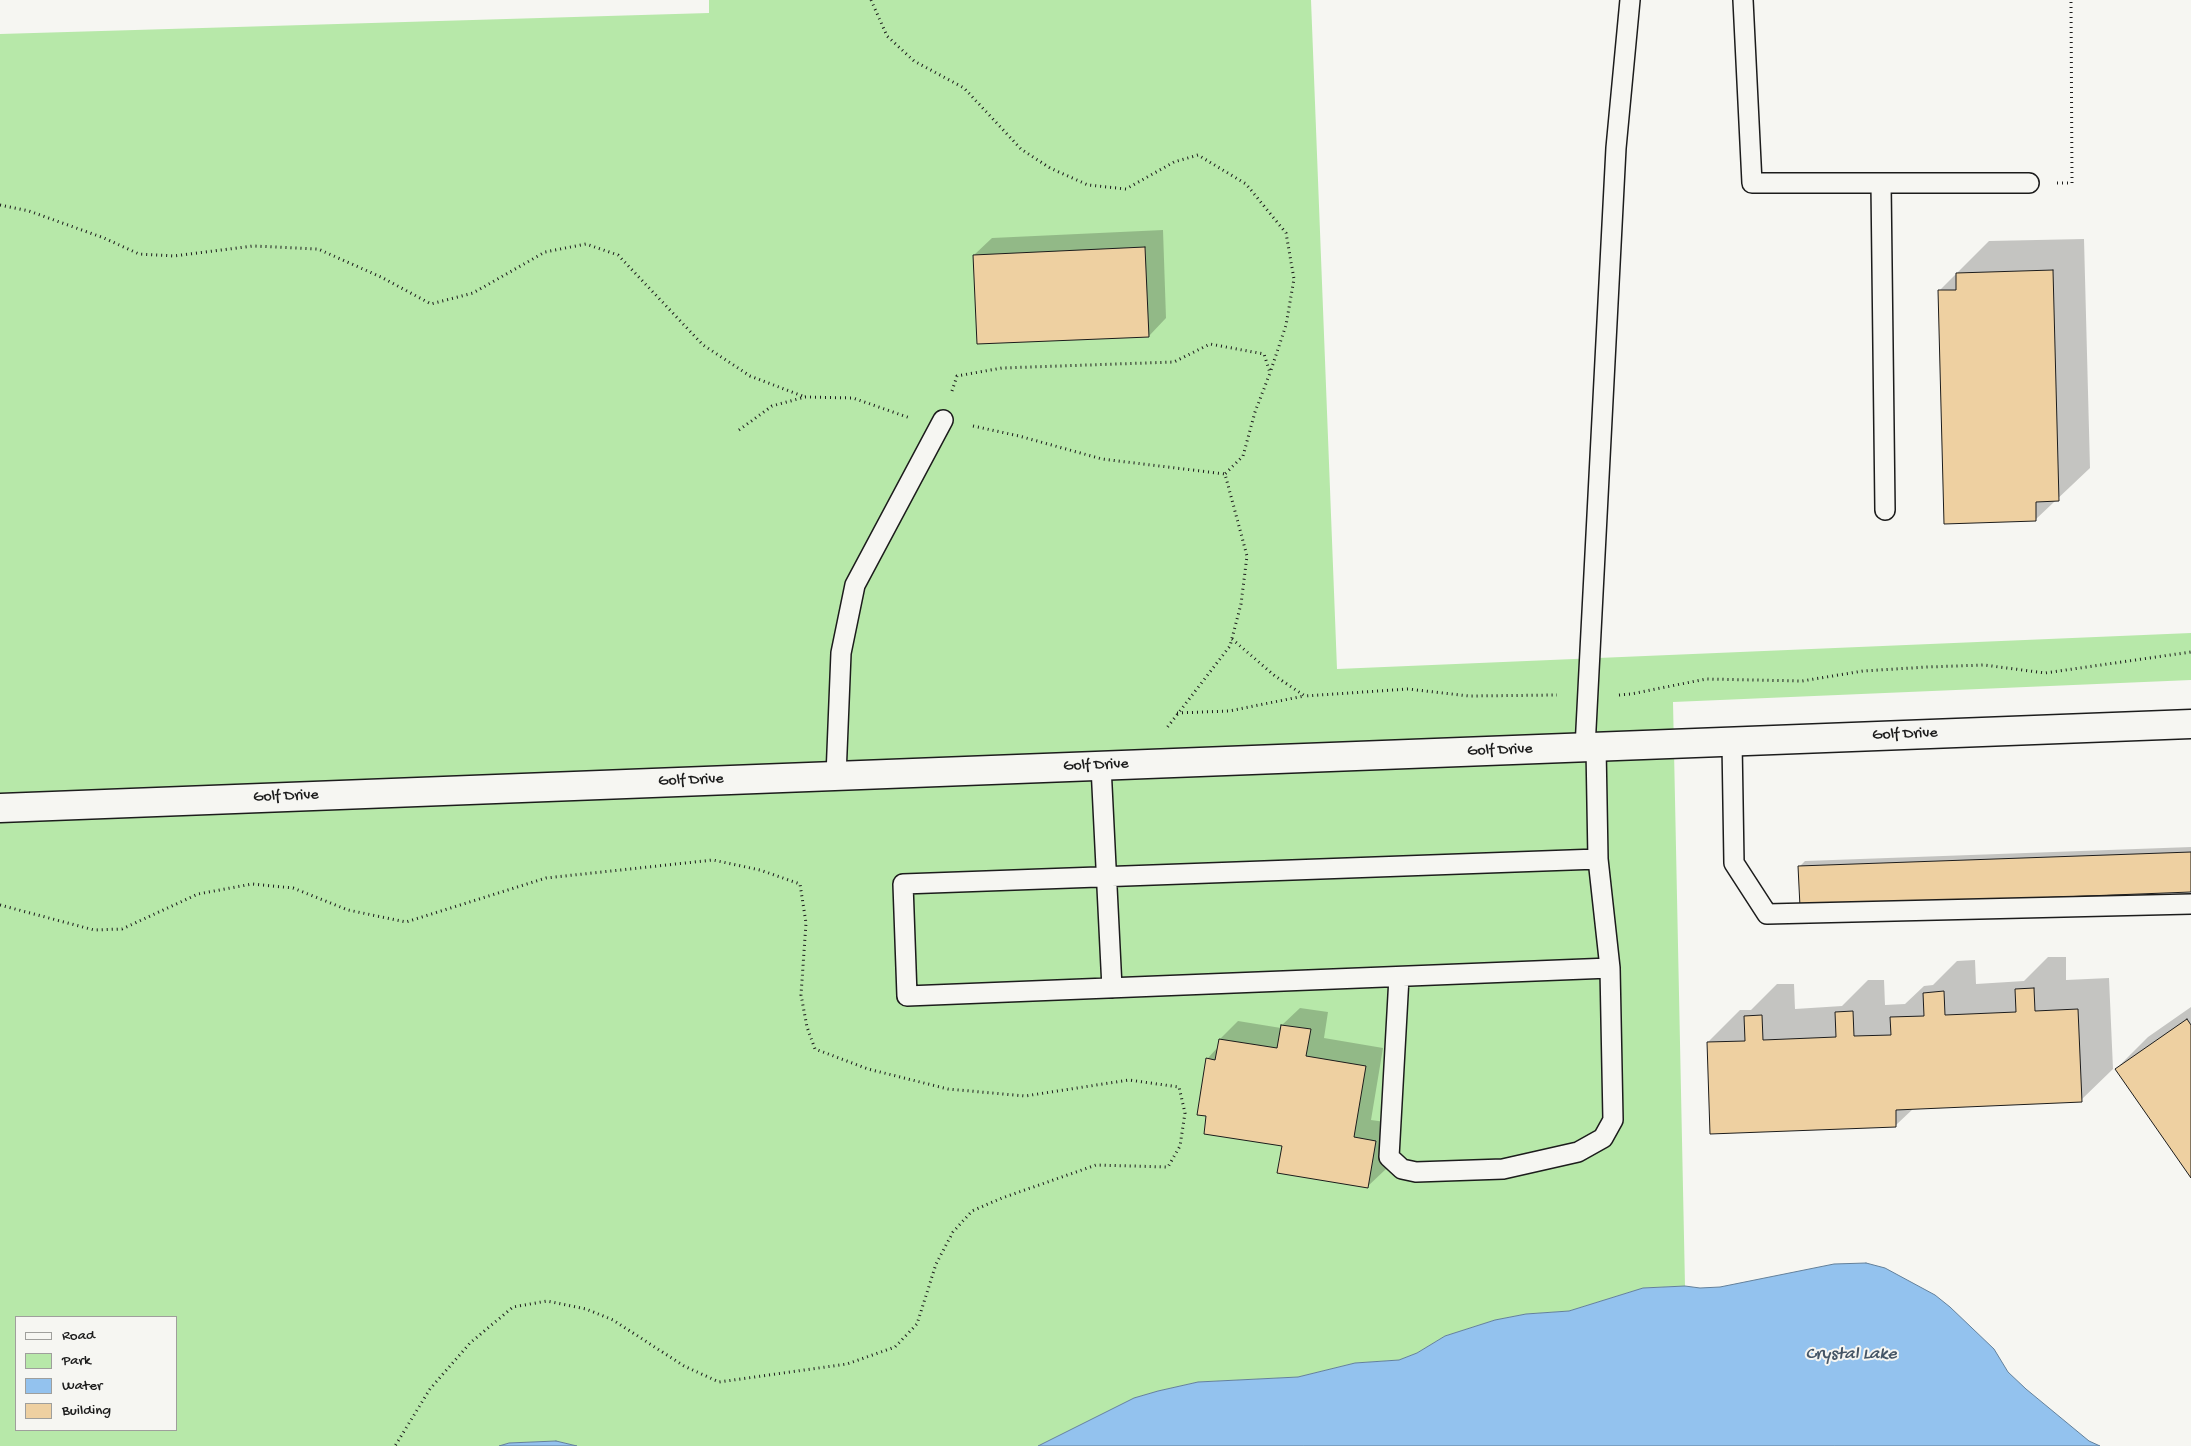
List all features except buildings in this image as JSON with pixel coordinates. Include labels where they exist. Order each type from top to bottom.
[{"type":"street","name":"Golf Drive","points":[[0,808],[2191,724]]},
{"type":"lane","points":[[1399,977],[1389,1157],[1402,1169],[1416,1172],[1503,1169],[1578,1152],[1603,1138],[1613,1120],[1610,968],[1598,859],[1591,747],[1616,148],[1630,0]]},
{"type":"lane","points":[[1743,0],[1752,183],[2029,183]]},
{"type":"lane","points":[[1881,183],[1885,510]]},
{"type":"lane","points":[[836,776],[841,653],[855,585],[943,420]]},
{"type":"lane","points":[[1732,742],[1734,862],[1767,914],[2191,904]]},
{"type":"lane","points":[[1101,766],[1112,988]]},
{"type":"lane","points":[[1598,859],[903,884],[907,996],[1610,968]]},
{"type":"path","points":[[871,0],[887,36],[914,61],[964,88],[1021,149],[1050,168],[1088,185],[1126,189],[1174,162],[1198,155],[1246,184],[1286,233],[1294,279],[1286,325],[1255,412],[1243,456],[1225,474]]},
{"type":"path","points":[[2029,183],[2072,183],[2071,0]]},
{"type":"path","points":[[0,205],[28,211],[104,238],[139,254],[174,256],[253,246],[318,249],[381,277],[431,304],[473,293],[545,252],[586,244],[618,255],[703,345],[750,376],[805,397]]},
{"type":"path","points":[[943,420],[957,376],[1002,368],[1174,362],[1210,344],[1264,354],[1270,373]]},
{"type":"path","points":[[739,430],[772,406],[805,397],[853,398],[912,418],[943,420],[1019,436],[1102,459],[1225,474]]},
{"type":"path","points":[[1138,765],[1230,646],[1241,604],[1247,556],[1225,474]]},
{"type":"path","points":[[1232,638],[1275,676],[1305,696]]},
{"type":"path","points":[[1614,695],[1631,694],[1706,679],[1802,681],[1863,671],[1937,667],[1984,665],[2045,673],[2191,652]]},
{"type":"path","points":[[1177,713],[1229,711],[1305,696],[1408,689],[1469,696],[1564,695]]},
{"type":"path","points":[[0,905],[94,930],[122,929],[198,894],[252,884],[293,888],[348,910],[406,922],[546,878],[712,860],[760,870],[800,884],[806,923],[801,995],[807,1027],[815,1049],[868,1069],[948,1089],[1025,1096],[1129,1080],[1179,1086],[1185,1113],[1180,1146],[1168,1167],[1096,1165],[1002,1198],[972,1211],[953,1232],[936,1264],[917,1324],[895,1347],[847,1364],[719,1382],[684,1366],[613,1320],[586,1308],[547,1301],[513,1307],[470,1343],[430,1389],[395,1446]]},
{"type":"green space","points":[[709,0],[1311,0],[1337,669],[2191,633],[2191,680],[1673,702],[1685,1286],[1643,1288],[1569,1311],[1526,1314],[1495,1320],[1445,1336],[1417,1353],[1399,1360],[1355,1363],[1298,1377],[1198,1382],[1158,1391],[1134,1398],[1038,1446],[577,1446],[556,1441],[509,1443],[499,1446],[0,1446],[0,34],[709,13]]},
{"type":"water","name":"Crystal Lake","points":[[1866,1263],[1885,1268],[1935,1295],[1994,1349],[2008,1372],[2026,1389],[2089,1441],[2100,1446],[1038,1446],[1134,1398],[1198,1382],[1298,1377],[1355,1363],[1399,1360],[1417,1353],[1445,1336],[1495,1320],[1526,1314],[1569,1311],[1643,1288],[1720,1287],[1834,1264]]},
{"type":"water","points":[[556,1441],[577,1446],[499,1446],[509,1443]]}]
